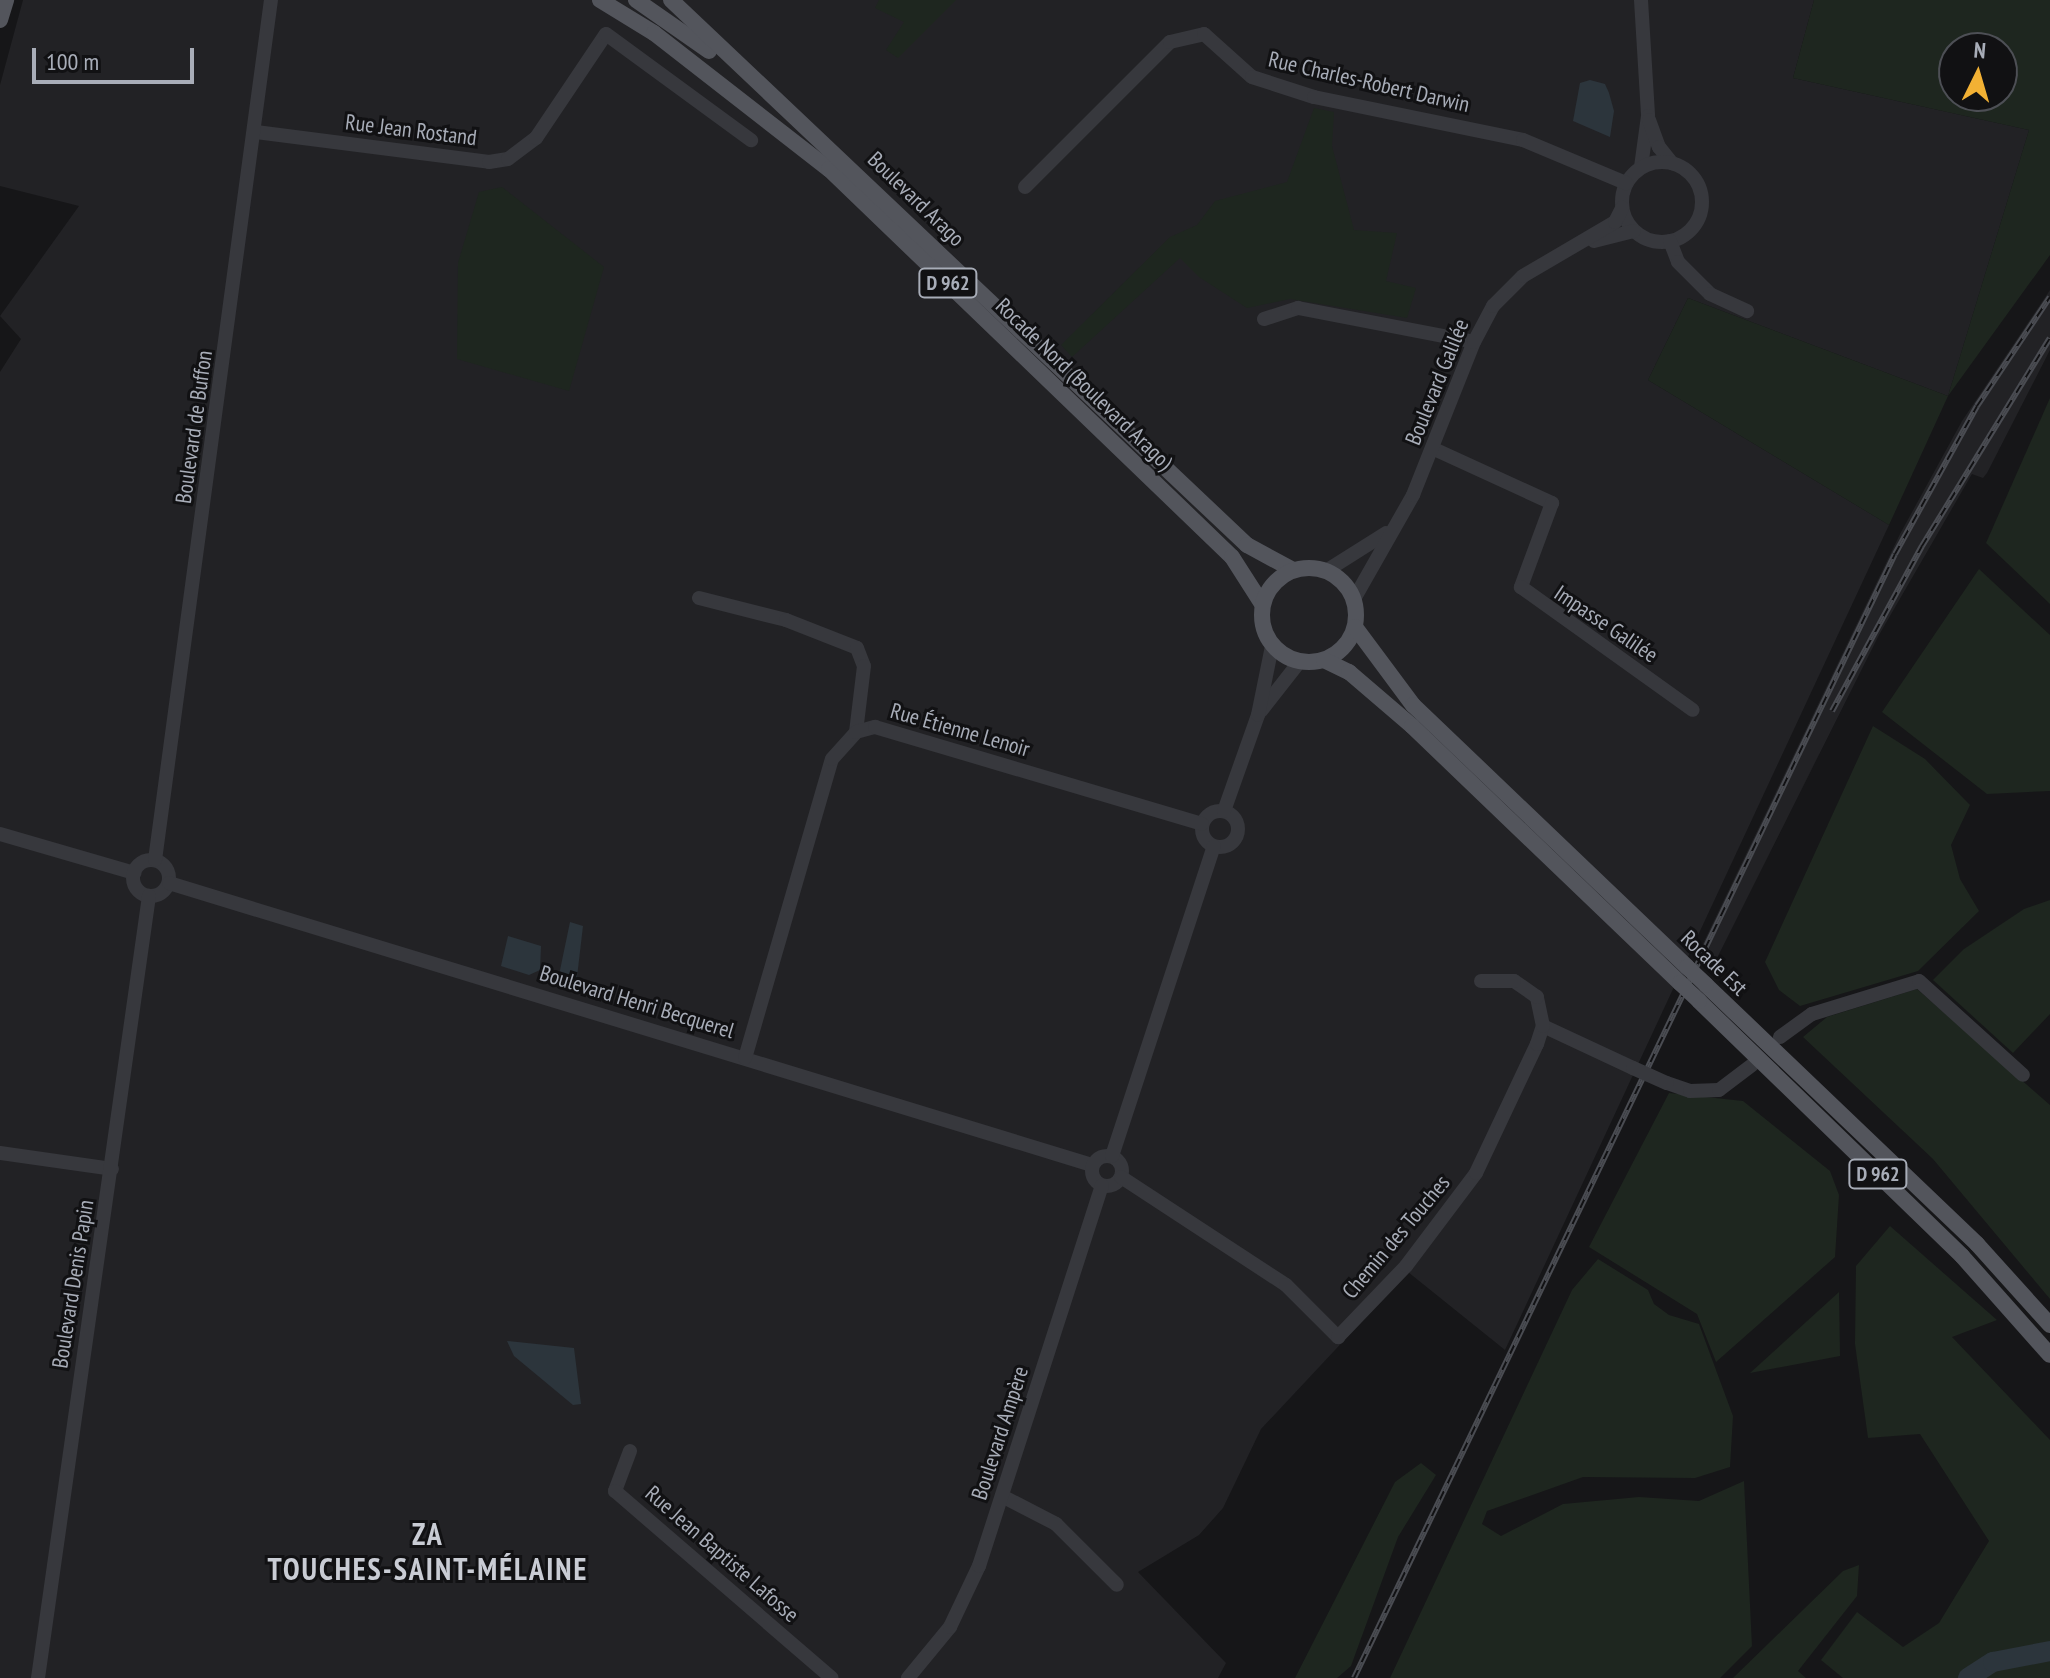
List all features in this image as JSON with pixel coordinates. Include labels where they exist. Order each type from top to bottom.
[{"type":"main road","points":[[0,20],[6,0]]},
{"type":"main road","name":"Rocade Nord (Boulevard Arago)","points":[[600,0],[654,33],[829,169],[1232,557],[1262,604]]},
{"type":"main road","name":"D 962","points":[[636,0],[794,115]]},
{"type":"main road","points":[[671,0],[794,115]]},
{"type":"main road","name":"Boulevard Arago","points":[[794,115],[1247,545],[1293,570]]},
{"type":"main road","points":[[1293,570],[1326,571],[1343,581],[1354,599],[1355,627],[1349,642],[1324,660],[1300,661],[1272,646],[1264,633],[1262,604],[1279,577],[1293,570]]},
{"type":"main road","name":"Rocade Est","points":[[1355,627],[1413,705],[1684,975],[1699,1001],[1962,1256],[2050,1355]]},
{"type":"main road","name":"D 962","points":[[1324,660],[1349,672],[1412,726],[1684,975]]},
{"type":"main road","name":"Rocade Est","points":[[1684,975],[1706,985],[1977,1244],[2050,1325]]},
{"type":"street","name":"Boulevard de Buffon","points":[[155,860],[256,132],[271,0]]},
{"type":"street","points":[[1641,0],[1648,116],[1641,167],[1626,183],[1622,208],[1634,231],[1645,238],[1670,241],[1692,229],[1702,206],[1697,182],[1672,163],[1659,147],[1648,116]]},
{"type":"street","name":"Rue Jean Rostand","points":[[256,132],[489,162],[508,159],[536,138],[606,34],[751,140]]},
{"type":"street","name":"Rue Charles-Robert Darwin","points":[[1025,187],[1170,42],[1204,34],[1252,77],[1314,97],[1523,140],[1626,183]]},
{"type":"street","points":[[1641,167],[1672,163]]},
{"type":"street","name":"Boulevard Galilée","points":[[1354,599],[1434,449],[1474,342],[1493,306],[1523,276],[1586,243],[1615,222],[1622,208]]},
{"type":"street","name":"Boulevard Galilée","points":[[1586,243],[1634,231]]},
{"type":"street","points":[[1670,241],[1678,262],[1710,294],[1747,311]]},
{"type":"street","points":[[1264,319],[1298,308],[1474,342]]},
{"type":"street","name":"Impasse Galilée","points":[[1434,449],[1552,503],[1521,587],[1693,710]]},
{"type":"street","name":"Boulevard Galilée","points":[[1326,571],[1389,530]]},
{"type":"street","points":[[699,598],[786,620],[857,648],[864,666],[856,732]]},
{"type":"street","points":[[1224,811],[1258,715],[1272,646]]},
{"type":"street","points":[[1258,715],[1300,661]]},
{"type":"street","name":"Rue Étienne Lenoir","points":[[745,1058],[832,759],[843,741],[856,732],[875,727],[1202,824]]},
{"type":"street","points":[[1213,811],[1224,811],[1237,822],[1238,833],[1226,846],[1214,846],[1205,840],[1202,824],[1213,811]]},
{"type":"street","points":[[0,834],[134,873]]},
{"type":"street","points":[[1112,1156],[1214,846]]},
{"type":"street","points":[[155,860],[165,866],[169,883],[159,894],[149,896],[135,885],[134,873],[144,861],[155,860]]},
{"type":"street","name":"Boulevard Henri Becquerel","points":[[169,883],[1092,1165]]},
{"type":"street","name":"Boulevard Denis Papin","points":[[38,1678],[149,896]]},
{"type":"street","points":[[1481,981],[1514,981],[1527,987],[1537,997],[1543,1026],[1690,1091],[1719,1090],[1752,1065]]},
{"type":"street","points":[[1780,1037],[1812,1014],[1919,981],[2023,1075]]},
{"type":"street","name":"Chemin des Touches","points":[[1121,1177],[1286,1285],[1338,1337],[1406,1266],[1476,1173],[1543,1026]]},
{"type":"street","points":[[0,1153],[112,1169]]},
{"type":"street","points":[[1112,1156],[1122,1167],[1121,1177],[1102,1185],[1092,1175],[1092,1165],[1098,1158],[1112,1156]]},
{"type":"street","name":"Boulevard Ampère","points":[[908,1678],[926,1661],[965,1601],[1102,1185]]},
{"type":"street","name":"Rue Jean Baptiste Lafosse","points":[[630,1451],[615,1491],[832,1678]]},
{"type":"street","points":[[1002,1496],[1056,1524],[1117,1585]]},
{"type":"shaded area","points":[[23,0],[1814,0],[1793,78],[2029,130],[1948,396],[1688,298],[1648,380],[1889,525],[1505,1350],[1408,1272],[1261,1429],[1223,1508],[1199,1535],[1138,1572],[1226,1663],[1218,1678],[0,1678],[0,372],[21,339],[0,316],[79,206],[0,186],[0,85]]},
{"type":"shaded area","points":[[879,0],[956,0],[898,58],[886,50],[904,22],[875,8]]},
{"type":"shaded area","points":[[1814,0],[2050,0],[2050,255],[1948,396],[2029,130],[1947,112],[2018,112],[2018,32],[1938,32],[1938,110],[1793,78]]},
{"type":"shaded area","points":[[1590,80],[1605,84],[1609,93],[1614,111],[1610,137],[1573,121],[1580,83]]},
{"type":"shaded area","points":[[1314,108],[1334,112],[1332,146],[1354,230],[1397,233],[1386,281],[1416,288],[1407,318],[1290,299],[1247,308],[1199,277],[1180,258],[1072,357],[1061,345],[1170,237],[1197,225],[1215,201],[1287,182]]},
{"type":"shaded area","points":[[502,187],[604,267],[569,391],[457,359],[458,263],[479,192]]},
{"type":"shaded area","points":[[2050,290],[2050,350],[1987,473],[1983,478],[1972,474],[1879,635],[1713,966],[1697,956],[1900,534],[1962,421]]},
{"type":"shaded area","points":[[1688,298],[1948,396],[1889,525],[1648,380]]},
{"type":"shaded area","points":[[2050,398],[2050,604],[1986,543]]},
{"type":"shaded area","points":[[1979,569],[2050,635],[2050,791],[1987,794],[1882,712]]},
{"type":"shaded area","points":[[1873,726],[1925,759],[1970,805],[1951,845],[1960,879],[1979,911],[1918,971],[1800,1006],[1779,990],[1765,962]]},
{"type":"shaded area","points":[[2050,900],[2050,1014],[2013,1053],[1933,980],[1964,949],[2024,909]]},
{"type":"shaded area","points":[[570,922],[583,926],[577,977],[572,984],[559,975]]},
{"type":"shaded area","points":[[508,936],[541,946],[540,970],[529,975],[501,966]]},
{"type":"shaded area","points":[[1917,989],[2050,1105],[2050,1299],[1933,1159],[1803,1037],[1827,1017]]},
{"type":"shaded area","points":[[1669,1093],[1743,1101],[1830,1171],[1839,1195],[1835,1257],[1716,1362],[1697,1314],[1589,1247]]},
{"type":"shaded area","points":[[1890,1226],[1997,1320],[1952,1337],[2050,1440],[2050,1678],[1843,1678],[1821,1660],[1857,1612],[1903,1647],[1939,1623],[1989,1541],[1920,1434],[1868,1438],[1855,1344],[1856,1266]]},
{"type":"shaded area","points":[[1598,1259],[1648,1290],[1654,1304],[1669,1315],[1699,1324],[1733,1416],[1730,1467],[1695,1478],[1583,1477],[1487,1511],[1482,1524],[1501,1536],[1563,1504],[1639,1497],[1699,1501],[1744,1481],[1752,1646],[1720,1678],[1390,1678],[1572,1290]]},
{"type":"shaded area","points":[[1839,1292],[1840,1356],[1750,1373]]},
{"type":"shaded area","points":[[507,1341],[574,1348],[581,1404],[573,1405],[514,1356]]},
{"type":"shaded area","points":[[1421,1463],[1436,1475],[1398,1537],[1351,1666],[1337,1678],[1295,1678],[1395,1482]]},
{"type":"shaded area","points":[[1859,1565],[1857,1596],[1798,1671],[1806,1678],[1733,1678],[1843,1571]]},
{"type":"waterway","points":[[1968,1678],[1993,1662],[2050,1651]]},
{"type":"railway","points":[[1354,1678],[1895,554],[1977,406],[2050,297]]},
{"type":"railway","points":[[1832,711],[1922,546],[2050,338]]},
{"type":"district","name":"ZA TOUCHES-SAINT-MÉLAINE","points":[[428,1551]]}]
